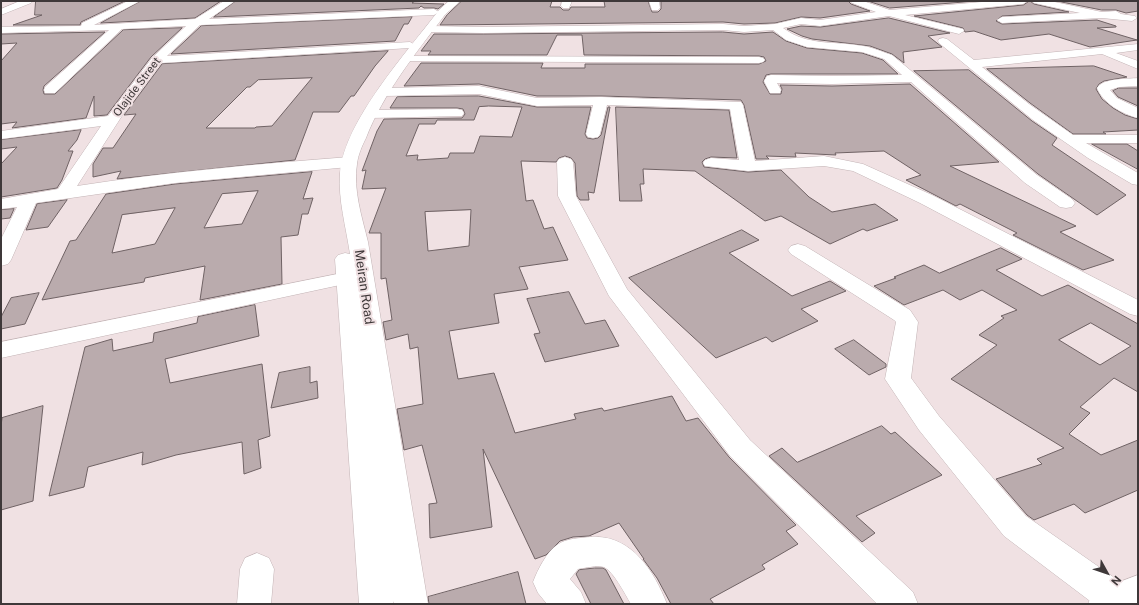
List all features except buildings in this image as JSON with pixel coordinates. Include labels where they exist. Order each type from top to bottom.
[{"type":"street","points":[[1,12],[28,1]]},
{"type":"street","points":[[78,29],[135,1]]},
{"type":"street","name":"Olajide Street","points":[[64,193],[112,120],[156,60],[197,22],[230,1]]},
{"type":"street","name":"Meiran Road","points":[[352,134],[370,114],[401,70],[437,14],[442,12],[455,1]]},
{"type":"street","points":[[855,1],[862,5],[959,31]]},
{"type":"street","points":[[1,30],[78,29],[197,22],[437,14],[483,30],[723,27],[744,29],[775,27],[800,21],[820,23],[890,13],[1023,1]]},
{"type":"street","points":[[1037,1],[1115,17],[1128,15],[1138,9]]},
{"type":"street","points":[[1061,1],[1128,15]]},
{"type":"street","points":[[1002,20],[1096,14],[1128,15]]},
{"type":"street","points":[[50,90],[119,27]]},
{"type":"street","points":[[723,27],[742,40]]},
{"type":"street","points":[[775,27],[784,35],[798,42],[855,48],[888,57],[1031,179],[1066,203]]},
{"type":"street","points":[[944,40],[1023,106],[1069,139],[1138,180]]},
{"type":"street","points":[[974,64],[1138,47]]},
{"type":"street","points":[[752,49],[762,68],[773,84],[820,79],[914,78]]},
{"type":"street","points":[[1102,51],[1138,65]]},
{"type":"street","points":[[156,60],[401,70],[759,60]]},
{"type":"street","points":[[401,70],[527,101],[601,101],[736,105],[748,166]]},
{"type":"street","name":"Meiran Road","points":[[376,604],[348,278],[335,191],[352,134],[355,116],[401,70]]},
{"type":"street","points":[[1138,82],[1117,83],[1103,88],[1104,93],[1109,98],[1138,114]]},
{"type":"street","points":[[593,134],[601,101]]},
{"type":"street","points":[[370,114],[457,113]]},
{"type":"street","points":[[1,135],[112,120]]},
{"type":"street","points":[[1069,139],[1138,139]]},
{"type":"street","points":[[711,163],[748,166],[824,161],[857,167],[932,202],[1138,309]]},
{"type":"street","points":[[1,204],[64,193],[236,172],[343,162]]},
{"type":"street","name":"Meiran Road","points":[[343,162],[348,172],[350,202],[358,242],[411,604]]},
{"type":"street","points":[[565,162],[567,196],[616,291],[740,448],[901,604]]},
{"type":"street","points":[[1,260],[29,199]]},
{"type":"street","points":[[798,250],[902,315],[907,322],[898,378],[929,422],[1015,526],[1120,598]]},
{"type":"street","points":[[1,350],[348,278]]},
{"type":"street","points":[[569,604],[550,582],[559,567],[569,555],[605,552],[618,557],[650,604]]},
{"type":"street","points":[[254,604],[257,569]]}]
